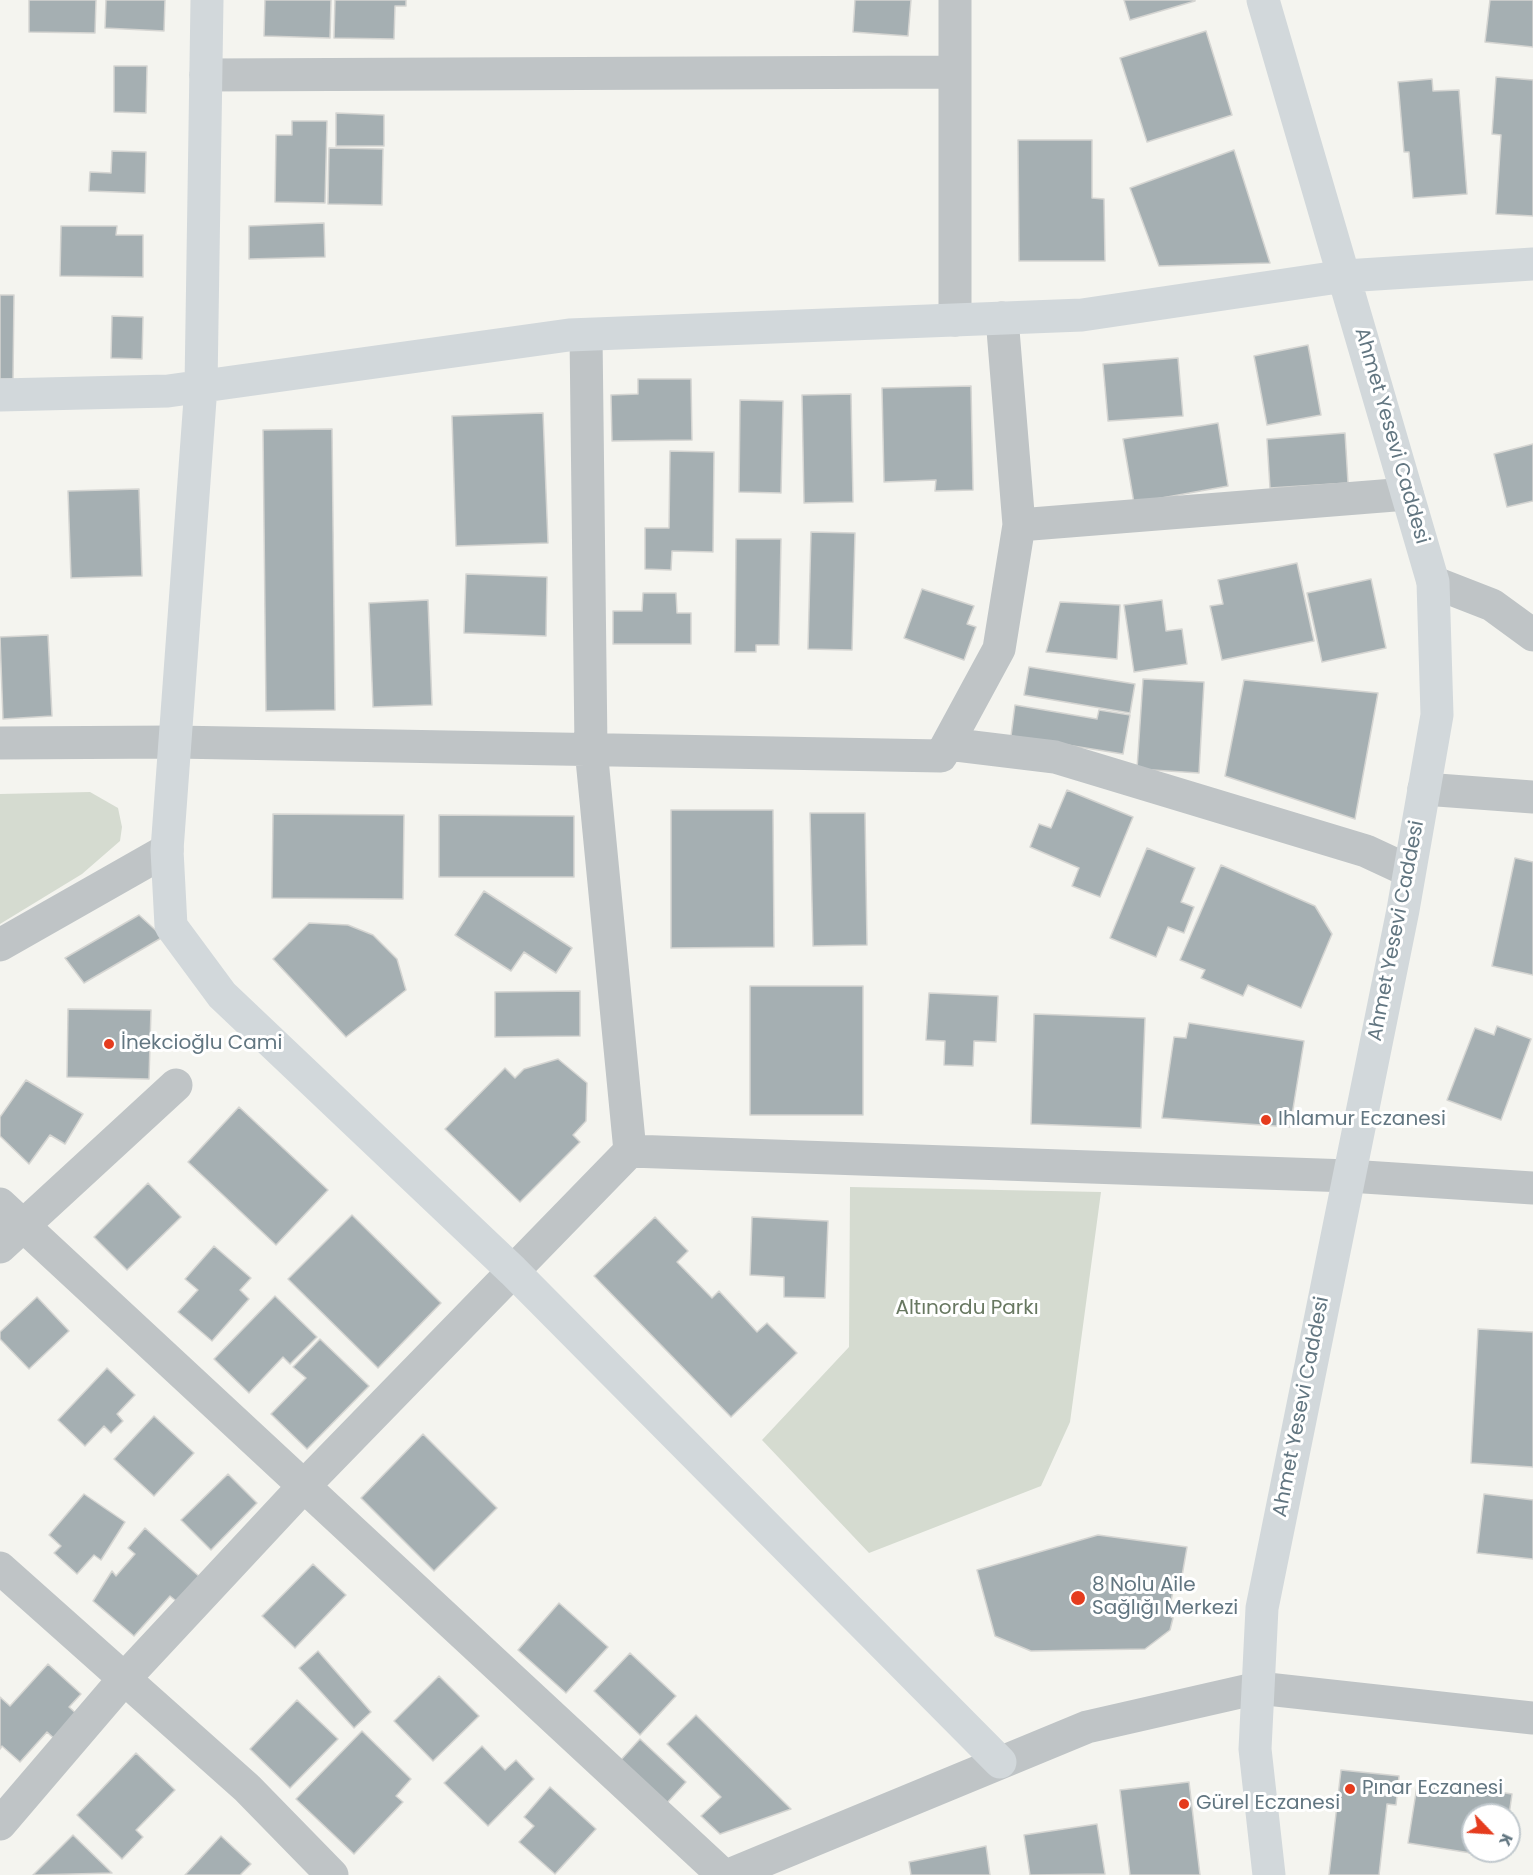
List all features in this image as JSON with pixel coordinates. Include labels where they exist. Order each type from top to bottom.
[{"type":"street","points":[[207,0],[201,386],[167,850],[171,926],[222,995],[513,1271],[1000,1762]]},
{"type":"street","points":[[955,0],[955,320]]},
{"type":"street","name":"Ahmet Yesevi Caddesi","points":[[1263,0],[1433,582],[1437,716],[1409,871],[1262,1608],[1255,1749],[1269,1875]]},
{"type":"street","points":[[206,75],[955,72]]},
{"type":"street","points":[[0,395],[168,390],[586,335],[1082,315],[1344,276],[1533,264]]},
{"type":"street","points":[[0,743],[175,742],[941,756],[999,649],[1019,525],[1002,318]]},
{"type":"street","points":[[586,335],[591,749],[630,1151]]},
{"type":"street","points":[[1019,525],[1407,494]]},
{"type":"street","points":[[1433,582],[1492,605],[1533,635]]},
{"type":"street","points":[[948,744],[1055,757],[1365,851],[1409,871]]},
{"type":"street","points":[[1424,789],[1533,796]]},
{"type":"street","points":[[0,945],[167,850]]},
{"type":"street","points":[[176,1085],[7,1226],[304,1486],[723,1875]]},
{"type":"street","points":[[0,1824],[124,1679],[304,1486],[630,1151],[1349,1176],[1533,1188]]},
{"type":"street","points":[[0,1568],[248,1788],[332,1875]]},
{"type":"street","points":[[729,1875],[798,1860],[1000,1762],[1088,1727],[1257,1688],[1533,1718]]},
{"type":"green space","points":[[90,792],[118,808],[122,827],[120,841],[82,874],[0,924],[0,794]]},
{"type":"green space","name":"Altınordu Parkı","points":[[850,1187],[1101,1192],[1070,1422],[1041,1486],[869,1553],[762,1440],[849,1347]]},
{"type":"building","points":[[29,0],[96,0],[95,33],[29,32]]},
{"type":"building","points":[[106,0],[165,0],[164,31],[105,28]]},
{"type":"building","points":[[265,0],[331,0],[330,38],[264,36]]},
{"type":"building","points":[[335,0],[406,0],[406,6],[395,6],[394,39],[334,38]]},
{"type":"building","points":[[855,0],[911,0],[908,36],[853,32]]},
{"type":"building","points":[[1124,0],[1195,0],[1195,1],[1130,20]]},
{"type":"building","points":[[1490,0],[1533,0],[1533,47],[1485,42]]},
{"type":"building","points":[[1206,31],[1232,115],[1147,142],[1120,58]]},
{"type":"building","points":[[114,66],[147,66],[146,113],[114,112]]},
{"type":"building","points":[[1496,77],[1533,80],[1533,216],[1496,214],[1501,135],[1492,134]]},
{"type":"building","points":[[1432,79],[1433,91],[1459,90],[1467,194],[1413,198],[1409,152],[1404,152],[1398,82]]},
{"type":"building","points":[[336,113],[384,115],[384,146],[336,146]]},
{"type":"building","points":[[292,121],[327,121],[325,203],[275,202],[276,135],[292,135]]},
{"type":"building","points":[[1018,140],[1092,140],[1092,198],[1104,199],[1105,261],[1019,261]]},
{"type":"building","points":[[329,148],[383,149],[382,205],[328,204]]},
{"type":"building","points":[[1234,150],[1270,263],[1159,266],[1130,188]]},
{"type":"building","points":[[112,151],[146,152],[145,193],[89,191],[90,172],[111,173]]},
{"type":"building","points":[[324,223],[325,257],[249,259],[249,226]]},
{"type":"building","points":[[61,226],[117,226],[116,235],[143,235],[143,277],[60,276]]},
{"type":"building","points":[[0,295],[14,295],[13,379],[0,379]]},
{"type":"building","points":[[112,316],[143,317],[142,359],[111,358]]},
{"type":"building","points":[[1308,345],[1321,415],[1267,425],[1254,356]]},
{"type":"building","points":[[1178,358],[1183,416],[1108,421],[1103,364]]},
{"type":"building","points":[[638,379],[691,379],[692,440],[612,441],[611,395],[638,394]]},
{"type":"building","points":[[971,386],[973,490],[935,491],[936,480],[884,482],[882,388]]},
{"type":"building","points":[[851,394],[853,502],[804,503],[802,395]]},
{"type":"building","points":[[740,400],[783,401],[781,493],[739,492]]},
{"type":"building","points":[[543,413],[548,543],[456,546],[452,416]]},
{"type":"building","points":[[1218,423],[1228,486],[1134,503],[1123,439]]},
{"type":"building","points":[[332,429],[335,710],[266,711],[263,430]]},
{"type":"building","points":[[1345,433],[1348,483],[1270,488],[1267,439]]},
{"type":"building","points":[[1533,444],[1533,501],[1507,507],[1494,454]]},
{"type":"building","points":[[670,451],[714,452],[713,552],[672,551],[671,570],[645,569],[645,528],[669,528]]},
{"type":"building","points":[[139,489],[142,576],[71,578],[68,491]]},
{"type":"building","points":[[811,532],[855,533],[852,650],[808,649]]},
{"type":"building","points":[[736,539],[781,539],[779,645],[756,645],[756,652],[735,652]]},
{"type":"building","points":[[1297,563],[1314,641],[1222,660],[1210,606],[1223,604],[1218,580]]},
{"type":"building","points":[[466,574],[547,577],[546,636],[464,633]]},
{"type":"building","points":[[1371,579],[1386,648],[1322,662],[1307,593]]},
{"type":"building","points":[[922,589],[974,606],[967,624],[976,627],[964,660],[904,638]]},
{"type":"building","points":[[643,593],[676,593],[677,613],[691,613],[691,644],[613,644],[613,611],[642,611]]},
{"type":"building","points":[[428,600],[432,705],[373,707],[369,603]]},
{"type":"building","points":[[1162,600],[1166,631],[1182,629],[1187,664],[1134,672],[1124,605]]},
{"type":"building","points":[[1060,602],[1120,605],[1117,659],[1046,652]]},
{"type":"building","points":[[48,635],[52,716],[3,719],[0,637]]},
{"type":"building","points":[[1029,667],[1135,684],[1130,713],[1024,695]]},
{"type":"building","points":[[1143,679],[1204,682],[1199,773],[1137,769]]},
{"type":"building","points":[[1244,680],[1378,693],[1355,819],[1225,776]]},
{"type":"building","points":[[1015,705],[1097,719],[1099,710],[1130,715],[1123,754],[1011,736]]},
{"type":"building","points":[[1067,790],[1133,817],[1100,897],[1072,886],[1079,868],[1030,847],[1039,824],[1051,828]]},
{"type":"building","points":[[671,810],[773,810],[774,947],[671,948]]},
{"type":"building","points":[[810,813],[865,813],[867,945],[813,946]]},
{"type":"building","points":[[273,814],[404,815],[403,899],[272,898]]},
{"type":"building","points":[[439,815],[574,816],[574,877],[439,877]]},
{"type":"building","points":[[1147,848],[1195,868],[1181,902],[1194,907],[1184,933],[1168,927],[1156,957],[1110,938]]},
{"type":"building","points":[[1515,858],[1533,862],[1533,975],[1492,966]]},
{"type":"building","points":[[1221,865],[1315,906],[1332,934],[1301,1008],[1248,985],[1243,996],[1201,978],[1205,970],[1180,960]]},
{"type":"building","points":[[484,891],[572,948],[556,973],[524,952],[511,971],[455,935]]},
{"type":"building","points":[[139,915],[163,937],[84,983],[65,958]]},
{"type":"building","points":[[309,923],[348,925],[373,935],[397,959],[406,990],[346,1037],[273,959]]},
{"type":"building","points":[[750,986],[863,986],[863,1115],[750,1115]]},
{"type":"building","points":[[580,991],[580,1036],[495,1037],[495,992]]},
{"type":"building","points":[[929,993],[998,996],[996,1042],[974,1041],[973,1066],[944,1065],[945,1041],[926,1040]]},
{"type":"building","name":"İnekcioğlu Cami","points":[[68,1009],[151,1010],[149,1079],[67,1077]]},
{"type":"building","points":[[1034,1014],[1145,1018],[1141,1128],[1031,1124]]},
{"type":"building","points":[[1189,1023],[1304,1041],[1290,1127],[1162,1118],[1174,1037],[1186,1038]]},
{"type":"building","points":[[1497,1026],[1531,1039],[1501,1120],[1447,1100],[1475,1028],[1494,1035]]},
{"type":"building","points":[[558,1059],[587,1083],[586,1121],[573,1135],[580,1142],[520,1202],[445,1129],[505,1068],[515,1078],[524,1069]]},
{"type":"building","points":[[26,1080],[83,1114],[65,1144],[50,1135],[29,1164],[0,1136],[0,1117]]},
{"type":"building","points":[[239,1107],[328,1190],[276,1245],[188,1162]]},
{"type":"building","points":[[148,1183],[181,1217],[127,1270],[94,1237]]},
{"type":"building","points":[[352,1215],[441,1303],[378,1368],[288,1279]]},
{"type":"building","points":[[655,1217],[688,1251],[677,1262],[712,1298],[719,1291],[757,1332],[767,1323],[797,1353],[731,1417],[594,1276]]},
{"type":"building","points":[[752,1217],[828,1221],[825,1298],[784,1297],[784,1277],[750,1275]]},
{"type":"building","points":[[214,1246],[251,1278],[240,1290],[249,1299],[212,1341],[178,1312],[198,1290],[185,1279]]},
{"type":"building","points":[[275,1296],[317,1337],[290,1364],[283,1357],[249,1393],[214,1359]]},
{"type":"building","points":[[37,1297],[69,1331],[29,1369],[0,1339],[0,1332]]},
{"type":"building","points":[[1478,1329],[1533,1332],[1533,1467],[1471,1463]]},
{"type":"building","points":[[320,1339],[369,1386],[307,1449],[271,1414],[306,1378],[293,1367]]},
{"type":"building","points":[[107,1368],[135,1395],[117,1414],[123,1421],[111,1433],[104,1426],[85,1446],[58,1420]]},
{"type":"building","points":[[154,1416],[194,1453],[154,1496],[114,1459]]},
{"type":"building","points":[[423,1434],[497,1508],[434,1571],[361,1498]]},
{"type":"building","points":[[228,1474],[257,1503],[211,1550],[181,1520]]},
{"type":"building","points":[[84,1494],[125,1522],[101,1560],[94,1555],[77,1574],[54,1553],[61,1546],[49,1535]]},
{"type":"building","points":[[1484,1494],[1533,1500],[1533,1559],[1477,1553]]},
{"type":"building","points":[[145,1528],[202,1579],[180,1604],[170,1596],[134,1636],[93,1601],[112,1571],[116,1576],[135,1554],[128,1548]]},
{"type":"building","name":"8 Nolu Aile Sağlığı Merkezi","points":[[1098,1535],[1187,1547],[1181,1582],[1175,1582],[1168,1615],[1173,1618],[1170,1630],[1145,1649],[1031,1651],[995,1636],[977,1570]]},
{"type":"building","points":[[313,1564],[346,1595],[295,1648],[262,1616]]},
{"type":"building","points":[[559,1603],[608,1647],[566,1693],[518,1650]]},
{"type":"building","points":[[318,1651],[371,1712],[354,1728],[299,1668]]},
{"type":"building","points":[[630,1653],[676,1696],[640,1735],[594,1691]]},
{"type":"building","points":[[48,1664],[81,1694],[69,1707],[79,1716],[57,1741],[47,1732],[20,1762],[2,1746],[0,1749],[0,1697],[10,1706]]},
{"type":"building","points":[[439,1676],[479,1716],[433,1761],[394,1721]]},
{"type":"building","points":[[297,1700],[338,1739],[290,1788],[250,1749]]},
{"type":"building","points":[[696,1715],[791,1809],[720,1834],[701,1816],[721,1797],[667,1744]]},
{"type":"building","points":[[362,1731],[411,1779],[396,1796],[403,1802],[354,1854],[296,1799]]},
{"type":"building","points":[[640,1739],[686,1782],[665,1805],[619,1762]]},
{"type":"building","points":[[482,1746],[505,1770],[516,1760],[534,1779],[488,1826],[444,1783]]},
{"type":"building","points":[[136,1753],[175,1790],[136,1830],[143,1837],[122,1859],[77,1815]]},
{"type":"building","points":[[1341,1770],[1399,1776],[1396,1805],[1387,1804],[1379,1875],[1329,1875]]},
{"type":"building","points":[[1418,1780],[1512,1794],[1511,1803],[1461,1803],[1461,1851],[1408,1843]]},
{"type":"building","points":[[1189,1782],[1200,1875],[1130,1875],[1120,1790]]},
{"type":"building","points":[[550,1787],[596,1829],[555,1874],[519,1842],[534,1826],[524,1817]]},
{"type":"building","points":[[1097,1824],[1105,1874],[1030,1875],[1024,1835]]},
{"type":"building","points":[[73,1835],[112,1873],[33,1875]]},
{"type":"building","points":[[221,1836],[251,1864],[240,1875],[185,1875]]},
{"type":"building","points":[[986,1846],[990,1875],[911,1875],[909,1862]]},
{"type":"place","name":"İnekcioğlu Cami","points":[[109,1044]]},
{"type":"place","name":"Ihlamur Eczanesi","points":[[1266,1120]]},
{"type":"place","name":"8 Nolu Aile Sağlığı Merkezi","points":[[1078,1598]]},
{"type":"place","name":"Pınar Eczanesi","points":[[1350,1789]]},
{"type":"place","name":"Gürel Eczanesi","points":[[1184,1804]]}]
